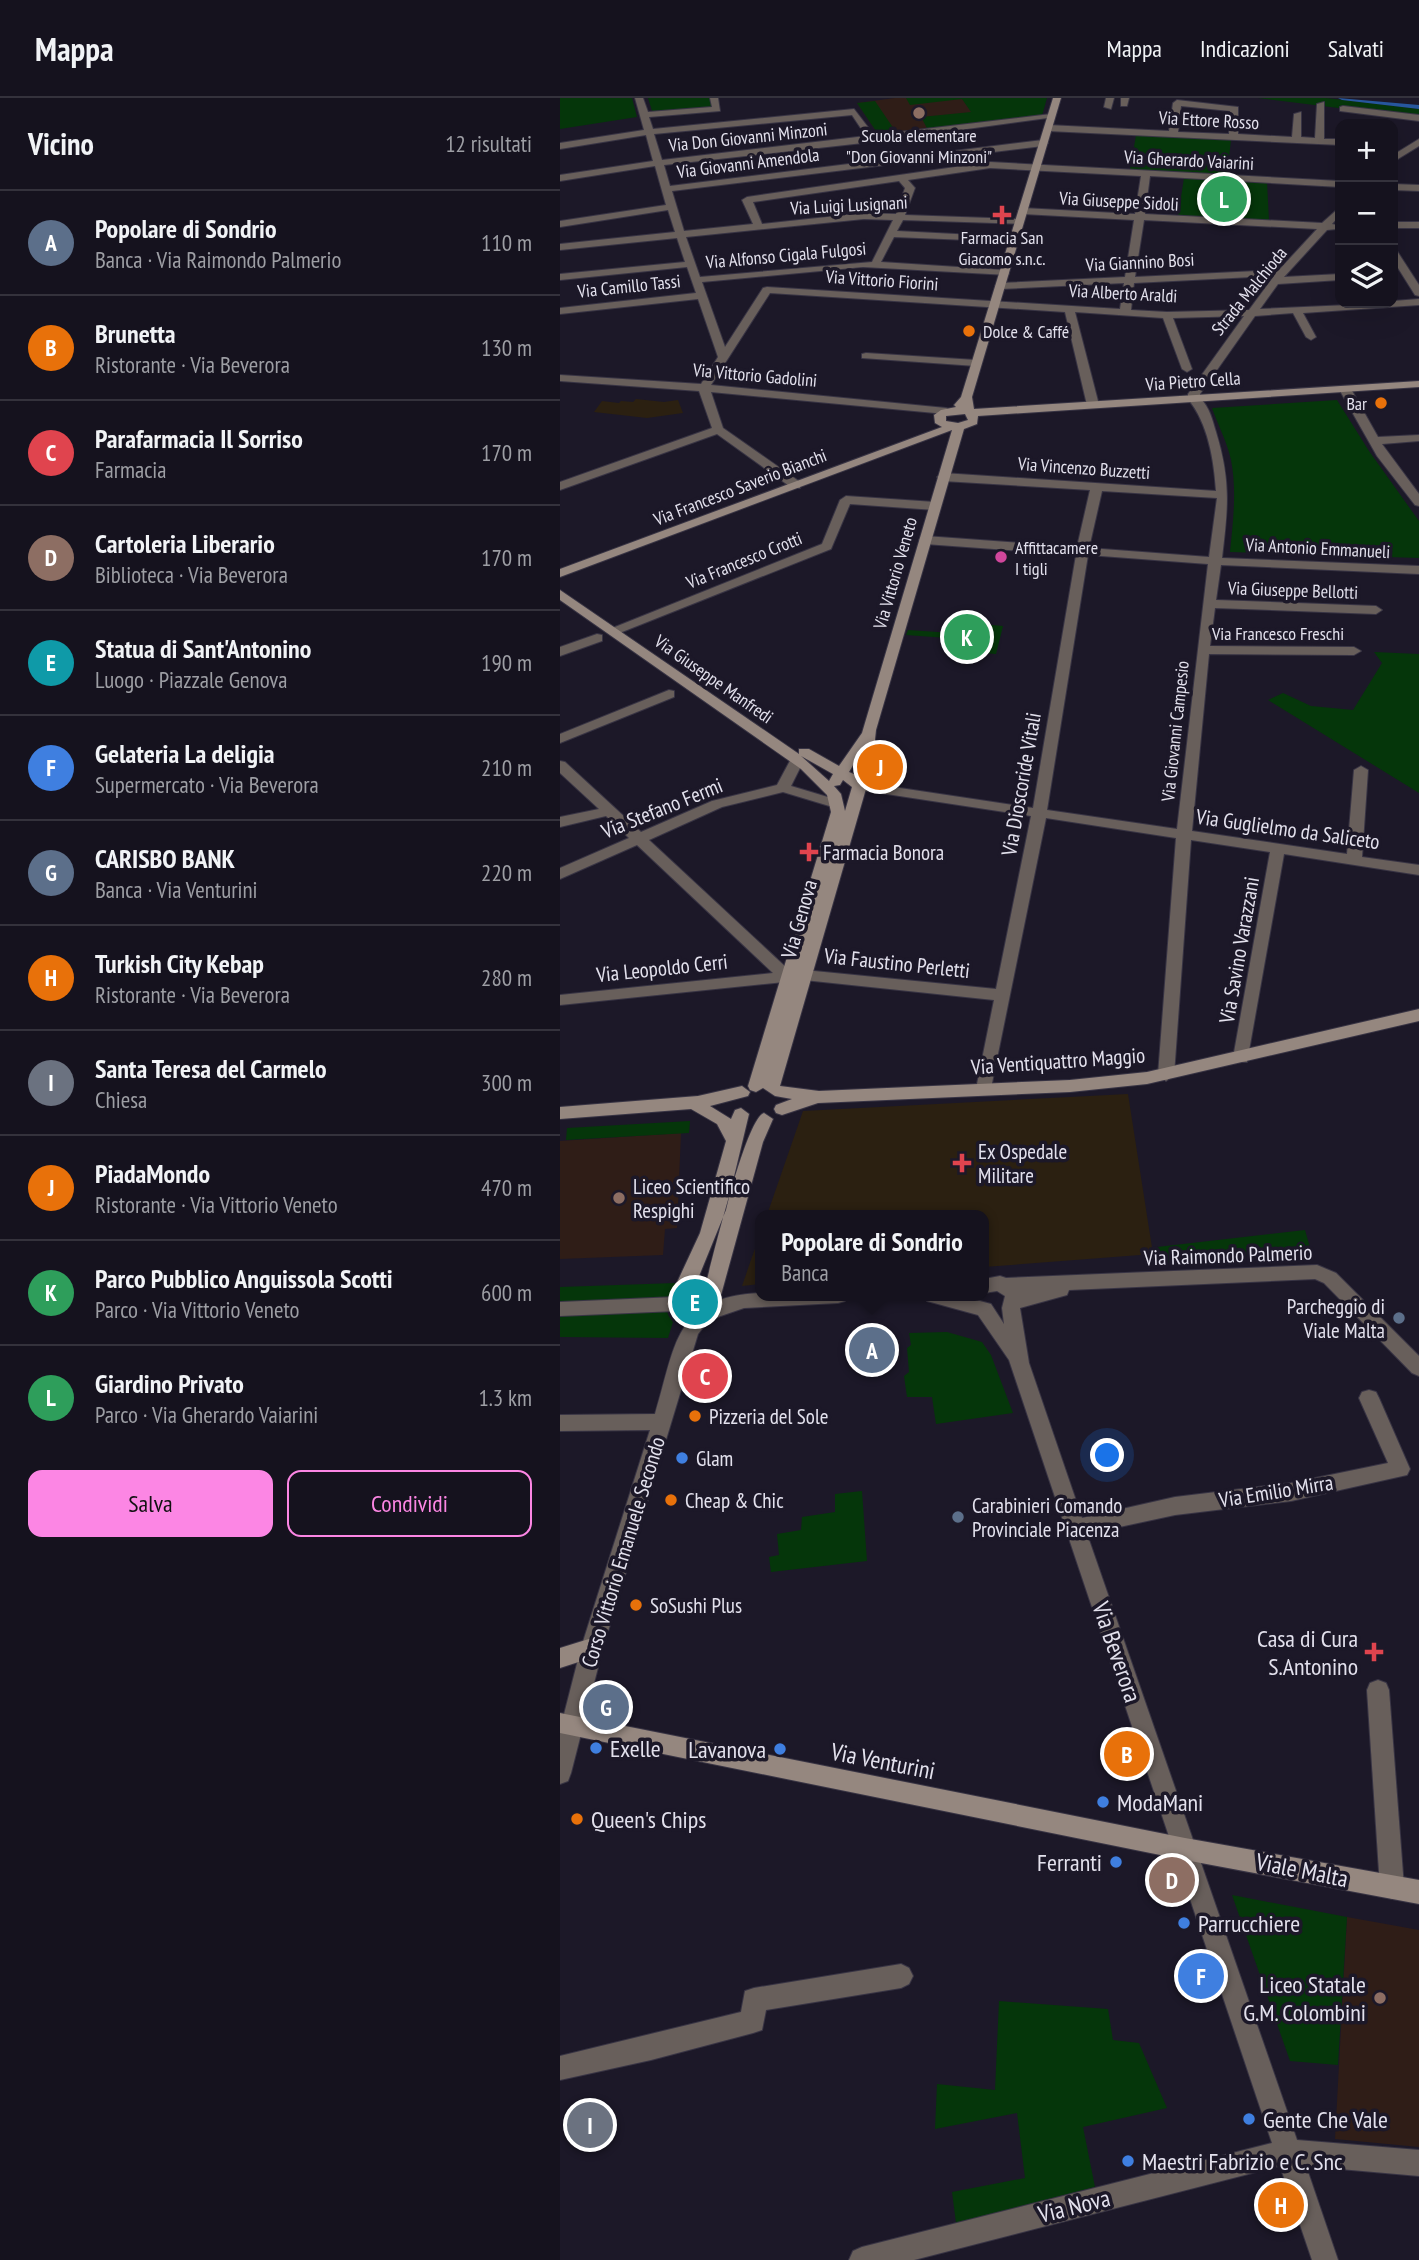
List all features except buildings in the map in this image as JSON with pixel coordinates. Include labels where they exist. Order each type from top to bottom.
[{"type":"main road","points":[[962,422],[966,397],[1056,98]]},
{"type":"main road","name":"Via Pietro Cella","points":[[1347,392],[1419,384]]},
{"type":"main road","name":"Via Pietro Cella","points":[[962,422],[1017,414],[1198,401],[1419,390]]},
{"type":"main road","points":[[943,418],[966,397]]},
{"type":"main road","name":"Via Pietro Cella","points":[[962,422],[1093,405],[1198,401]]},
{"type":"main road","points":[[943,418],[962,422]]},
{"type":"main road","points":[[943,418],[962,422]]},
{"type":"main road","name":"Via Francesco Saverio Bianchi","points":[[560,573],[906,444],[943,418]]},
{"type":"main road","name":"Via Vittorio Veneto","points":[[842,787],[865,768],[869,730],[951,450],[962,422]]},
{"type":"main road","points":[[906,444],[933,443],[951,450]]},
{"type":"main road","name":"Via Giuseppe Manfredi","points":[[560,581],[618,629],[822,780],[842,787]]},
{"type":"main road","name":"Via Giuseppe Manfredi","points":[[560,594],[618,629],[815,759]]},
{"type":"main road","name":"Via Vittorio Veneto","points":[[855,755],[869,730]]},
{"type":"main road","points":[[815,759],[855,755]]},
{"type":"main road","name":"Via Genova","points":[[796,976],[842,787],[855,755]]},
{"type":"main road","points":[[815,759],[842,787]]},
{"type":"main road","name":"Via Genova","points":[[696,1308],[712,1224],[740,1113],[736,1102],[766,1093],[842,787]]},
{"type":"main road","name":"Via Ventiquattro Maggio","points":[[766,1093],[819,1097],[1070,1086],[1166,1075],[1419,1014]]},
{"type":"main road","points":[[560,1114],[608,1106],[701,1102],[766,1093],[764,1119],[696,1308]]},
{"type":"main road","points":[[560,1121],[623,1112],[699,1108],[740,1113],[755,1120],[764,1119]]},
{"type":"main road","points":[[699,1108],[723,1120],[734,1140]]},
{"type":"main road","points":[[560,1658],[592,1648]]},
{"type":"main road","name":"Via Venturini","points":[[565,1724],[1185,1849]]},
{"type":"main road","name":"Viale Malta","points":[[1185,1849],[1419,1892]]},
{"type":"street","points":[[639,98],[671,207],[724,358],[704,388],[718,430],[796,485]]},
{"type":"street","points":[[644,116],[718,109],[714,98]]},
{"type":"street","points":[[1173,134],[1177,103],[1235,109],[1233,137]]},
{"type":"street","points":[[1319,141],[1321,104]]},
{"type":"street","points":[[1343,109],[1419,118]]},
{"type":"street","points":[[560,146],[649,132],[854,112],[873,139]]},
{"type":"street","points":[[1296,140],[1298,114]]},
{"type":"street","name":"Via Don Giovanni Minzoni","points":[[560,178],[619,174],[658,163],[1051,117]]},
{"type":"street","points":[[1121,132],[1124,117]]},
{"type":"street","name":"Via Ettore Rosso","points":[[1048,128],[1335,142]]},
{"type":"street","name":"Via Giovanni Amendola","points":[[666,188],[1043,144]]},
{"type":"street","points":[[1398,145],[1416,144]]},
{"type":"street","points":[[1398,156],[1416,144]]},
{"type":"street","name":"Via Gherardo Vaiarini","points":[[758,226],[747,200],[990,165],[1335,184]]},
{"type":"street","points":[[1125,312],[1146,173]]},
{"type":"street","points":[[874,265],[900,216],[910,188],[900,177]]},
{"type":"street","points":[[1398,188],[1418,190]]},
{"type":"street","points":[[560,224],[671,207]]},
{"type":"street","name":"Via Luigi Lusignani","points":[[560,247],[863,216],[1021,216]]},
{"type":"street","name":"Via Giuseppe Sidoli","points":[[1021,216],[1335,226]]},
{"type":"street","name":"Strada Malchioda","points":[[1198,401],[1194,394],[1250,313],[1335,216]]},
{"type":"street","points":[[1398,225],[1419,225]]},
{"type":"street","points":[[890,234],[1014,240]]},
{"type":"street","points":[[1398,261],[1419,293]]},
{"type":"street","points":[[560,277],[691,264]]},
{"type":"street","name":"Via Alfonso Cigala Fulgosi","points":[[696,280],[874,265],[1004,273]]},
{"type":"street","points":[[1398,274],[1419,273]]},
{"type":"street","name":"Via Giannino Bosi","points":[[1000,286],[1335,277]]},
{"type":"street","name":"Via Vittorio Fiorini","points":[[724,358],[767,290],[994,304]]},
{"type":"street","name":"Via Camillo Tassi","points":[[560,311],[701,296]]},
{"type":"street","name":"Via Alberto Araldi","points":[[994,304],[1167,315],[1250,313],[1419,302]]},
{"type":"street","points":[[1069,308],[1093,405]]},
{"type":"street","points":[[1296,310],[1311,337]]},
{"type":"street","points":[[1167,315],[1187,369]]},
{"type":"street","points":[[866,356],[976,363]]},
{"type":"street","name":"Via Vittorio Gadolini","points":[[560,379],[704,388],[943,418]]},
{"type":"street","points":[[1347,392],[1384,456],[1419,502]]},
{"type":"street","name":"Via Giovanni Campesio","points":[[1166,1075],[1184,836],[1208,604],[1223,495],[1220,464],[1198,401]]},
{"type":"street","points":[[560,486],[718,430]]},
{"type":"street","points":[[1375,441],[1419,438]]},
{"type":"street","name":"Via Vincenzo Buzzetti","points":[[943,477],[1223,495]]},
{"type":"street","name":"Via Dioscoride Vitali","points":[[984,1089],[1039,815],[1082,551],[1097,486]]},
{"type":"street","name":"Via Francesco Crotti","points":[[618,629],[827,546],[846,500],[935,506]]},
{"type":"street","name":"Via Antonio Emmanueli","points":[[925,540],[1215,561],[1419,570]]},
{"type":"street","name":"Via Giuseppe Bellotti","points":[[1208,604],[1376,610]]},
{"type":"street","points":[[560,652],[597,638]]},
{"type":"street","name":"Via Francesco Freschi","points":[[1203,650],[1354,651]]},
{"type":"street","points":[[560,739],[669,694]]},
{"type":"street","points":[[783,788],[797,760]]},
{"type":"street","points":[[560,765],[759,953],[796,976]]},
{"type":"street","points":[[1354,860],[1361,770]]},
{"type":"street","name":"Via Guglielmo da Saliceto","points":[[783,788],[842,787],[1419,870]]},
{"type":"street","name":"Via Stefano Fermi","points":[[560,874],[717,804],[783,788]]},
{"type":"street","points":[[560,822],[609,811]]},
{"type":"street","name":"Via Savino Varazzani","points":[[1241,1058],[1278,849]]},
{"type":"street","points":[[759,953],[768,978]]},
{"type":"street","points":[[746,981],[759,953]]},
{"type":"street","name":"Via Faustino Perletti","points":[[768,978],[796,976],[1002,995]]},
{"type":"street","name":"Via Leopoldo Cerri","points":[[560,1000],[768,978]]},
{"type":"street","name":"Via Raimondo Palmerio","points":[[989,1284],[1084,1284],[1317,1272],[1330,1278],[1419,1368]]},
{"type":"street","name":"Via Raimondo Palmerio","points":[[980,1303],[1000,1312],[1013,1305],[1084,1284]]},
{"type":"street","points":[[1006,1285],[1014,1293],[1019,1363]]},
{"type":"street","points":[[560,1309],[696,1308],[755,1300]]},
{"type":"street","points":[[980,1303],[1019,1363]]},
{"type":"street","name":"Corso Vittorio Emanuele Secondo","points":[[560,1773],[565,1724],[592,1648],[696,1308]]},
{"type":"street","name":"Via Beverora","points":[[1019,1363],[1325,2260]]},
{"type":"street","name":"Via Emilio Mirra","points":[[1074,1528],[1175,1506],[1291,1492],[1400,1469],[1369,1398]]},
{"type":"street","points":[[560,1423],[663,1422]]},
{"type":"street","points":[[1378,1690],[1392,1887]]},
{"type":"street","points":[[560,2068],[753,2021],[754,2000],[901,1976]]},
{"type":"street","name":"Via Nova","points":[[862,2260],[1287,2152],[1419,2163]]},
{"type":"shaded area","name":"Scuola elementare \"Don Giovanni Minzoni\"","points":[[895,98],[962,98],[980,124],[880,137],[857,103]]},
{"type":"shaded area","points":[[636,399],[664,402],[678,400],[683,413],[647,418],[594,412],[602,401],[619,403],[633,402]]},
{"type":"shaded area","name":"Ex Ospedale Militare","points":[[1128,1094],[1153,1254],[989,1267],[989,1210],[769,1210],[803,1111]]},
{"type":"shaded area","name":"Liceo Scientifico Respighi","points":[[681,1133],[677,1228],[665,1229],[663,1255],[560,1259],[560,1141]]},
{"type":"shaded area","points":[[755,1249],[755,1285],[742,1286]]},
{"type":"shaded area","name":"Liceo Statale G.M. Colombini","points":[[1347,1917],[1419,1930],[1419,2147],[1335,2139]]},
{"type":"green space","points":[[560,98],[632,98],[637,117],[560,129]]},
{"type":"green space","points":[[648,98],[711,98],[715,108],[653,114]]},
{"type":"green space","points":[[906,98],[1047,98],[1042,116],[928,130],[921,117],[971,112],[962,99],[910,105]]},
{"type":"green space","points":[[1258,98],[1326,98],[1419,109],[1419,118]]},
{"type":"green space","points":[[875,101],[898,135],[880,137],[857,103]]},
{"type":"green space","points":[[1136,135],[1231,140],[1227,174],[1130,170]]},
{"type":"green space","points":[[1184,178],[1267,182],[1269,221],[1178,216]]},
{"type":"green space","points":[[1337,400],[1369,451],[1419,521],[1419,558],[1230,552],[1234,506],[1233,472],[1212,408]]},
{"type":"green space","points":[[970,623],[1003,626],[996,654],[958,651],[961,639],[906,635],[908,630],[967,634]]},
{"type":"green space","points":[[1374,652],[1419,654],[1419,793],[1268,700],[1283,693],[1311,706],[1353,710],[1382,663]]},
{"type":"green space","points":[[690,1121],[689,1133],[566,1140],[567,1128]]},
{"type":"green space","points":[[1305,1230],[1311,1251],[1161,1264],[1157,1247]]},
{"type":"green space","points":[[676,1283],[667,1303],[667,1312],[673,1322],[668,1338],[560,1337],[560,1287]]},
{"type":"green space","points":[[947,1332],[982,1342],[991,1355],[1013,1413],[936,1424],[932,1397],[907,1397],[904,1376],[909,1372],[909,1333]]},
{"type":"green space","points":[[862,1491],[867,1561],[771,1572],[769,1557],[779,1555],[777,1534],[801,1530],[802,1517],[835,1512],[835,1494]]},
{"type":"green space","points":[[1232,1895],[1347,1917],[1338,2065],[1290,2061]]},
{"type":"green space","points":[[999,2001],[1108,2009],[1113,2040],[1139,2043],[1167,2108],[1083,2127],[1095,2187],[956,2223],[952,2192],[1025,2178],[1017,2113],[935,2129],[937,2084],[995,2090]]},
{"type":"waterway","points":[[1342,98],[1419,107]]},
{"type":"place","name":"Scuola elementare \"Don Giovanni Minzoni\"","points":[[919,113]]},
{"type":"place","name":"Giardino Privato","points":[[1224,199]]},
{"type":"place","name":"Farmacia San Giacomo s.n.c.","points":[[1002,215]]},
{"type":"place","name":"Dolce & Caffé","points":[[969,331]]},
{"type":"place","name":"Bar","points":[[1381,403]]},
{"type":"place","name":"Affittacamere I tigli","points":[[1001,557]]},
{"type":"place","name":"Parco Pubblico Anguissola Scotti","points":[[967,637]]},
{"type":"place","name":"PiadaMondo","points":[[880,767]]},
{"type":"place","name":"Farmacia Bonora","points":[[809,852]]},
{"type":"place","name":"Ex Ospedale Militare","points":[[962,1163]]},
{"type":"place","name":"Liceo Scientifico Respighi","points":[[619,1198]]},
{"type":"place","name":"Statua di Sant'Antonino","points":[[695,1302]]},
{"type":"place","name":"Parcheggio di Viale Malta","points":[[1399,1318]]},
{"type":"place","name":"Popolare di Sondrio","points":[[872,1350]]},
{"type":"place","name":"Parafarmacia Il Sorriso","points":[[705,1376]]},
{"type":"place","name":"Pizzeria del Sole","points":[[695,1416]]},
{"type":"place","name":"Glam","points":[[682,1458]]},
{"type":"place","name":"Cheap & Chic","points":[[671,1500]]},
{"type":"place","name":"Carabinieri Comando Provinciale Piacenza","points":[[958,1517]]},
{"type":"place","name":"SoSushi Plus","points":[[636,1605]]},
{"type":"place","name":"Casa di Cura S.Antonino","points":[[1374,1652]]},
{"type":"place","name":"CARISBO BANK","points":[[606,1707]]},
{"type":"place","name":"Exelle","points":[[596,1748]]},
{"type":"place","name":"Lavanova","points":[[780,1749]]},
{"type":"place","name":"Brunetta","points":[[1127,1754]]},
{"type":"place","name":"ModaMani","points":[[1103,1802]]},
{"type":"place","name":"Queen's Chips","points":[[577,1819]]},
{"type":"place","name":"Ferranti","points":[[1116,1862]]},
{"type":"place","name":"Cartoleria Liberario","points":[[1172,1880]]},
{"type":"place","name":"Parrucchiere","points":[[1184,1923]]},
{"type":"place","name":"Gelateria La deligia","points":[[1201,1976]]},
{"type":"place","name":"Liceo Statale G.M. Colombini","points":[[1380,1998]]},
{"type":"place","name":"Gente Che Vale","points":[[1249,2119]]},
{"type":"place","name":"Santa Teresa del Carmelo","points":[[590,2125]]},
{"type":"place","name":"Maestri Fabrizio e C. Snc","points":[[1128,2161]]},
{"type":"place","name":"Turkish City Kebap","points":[[1281,2205]]}]
